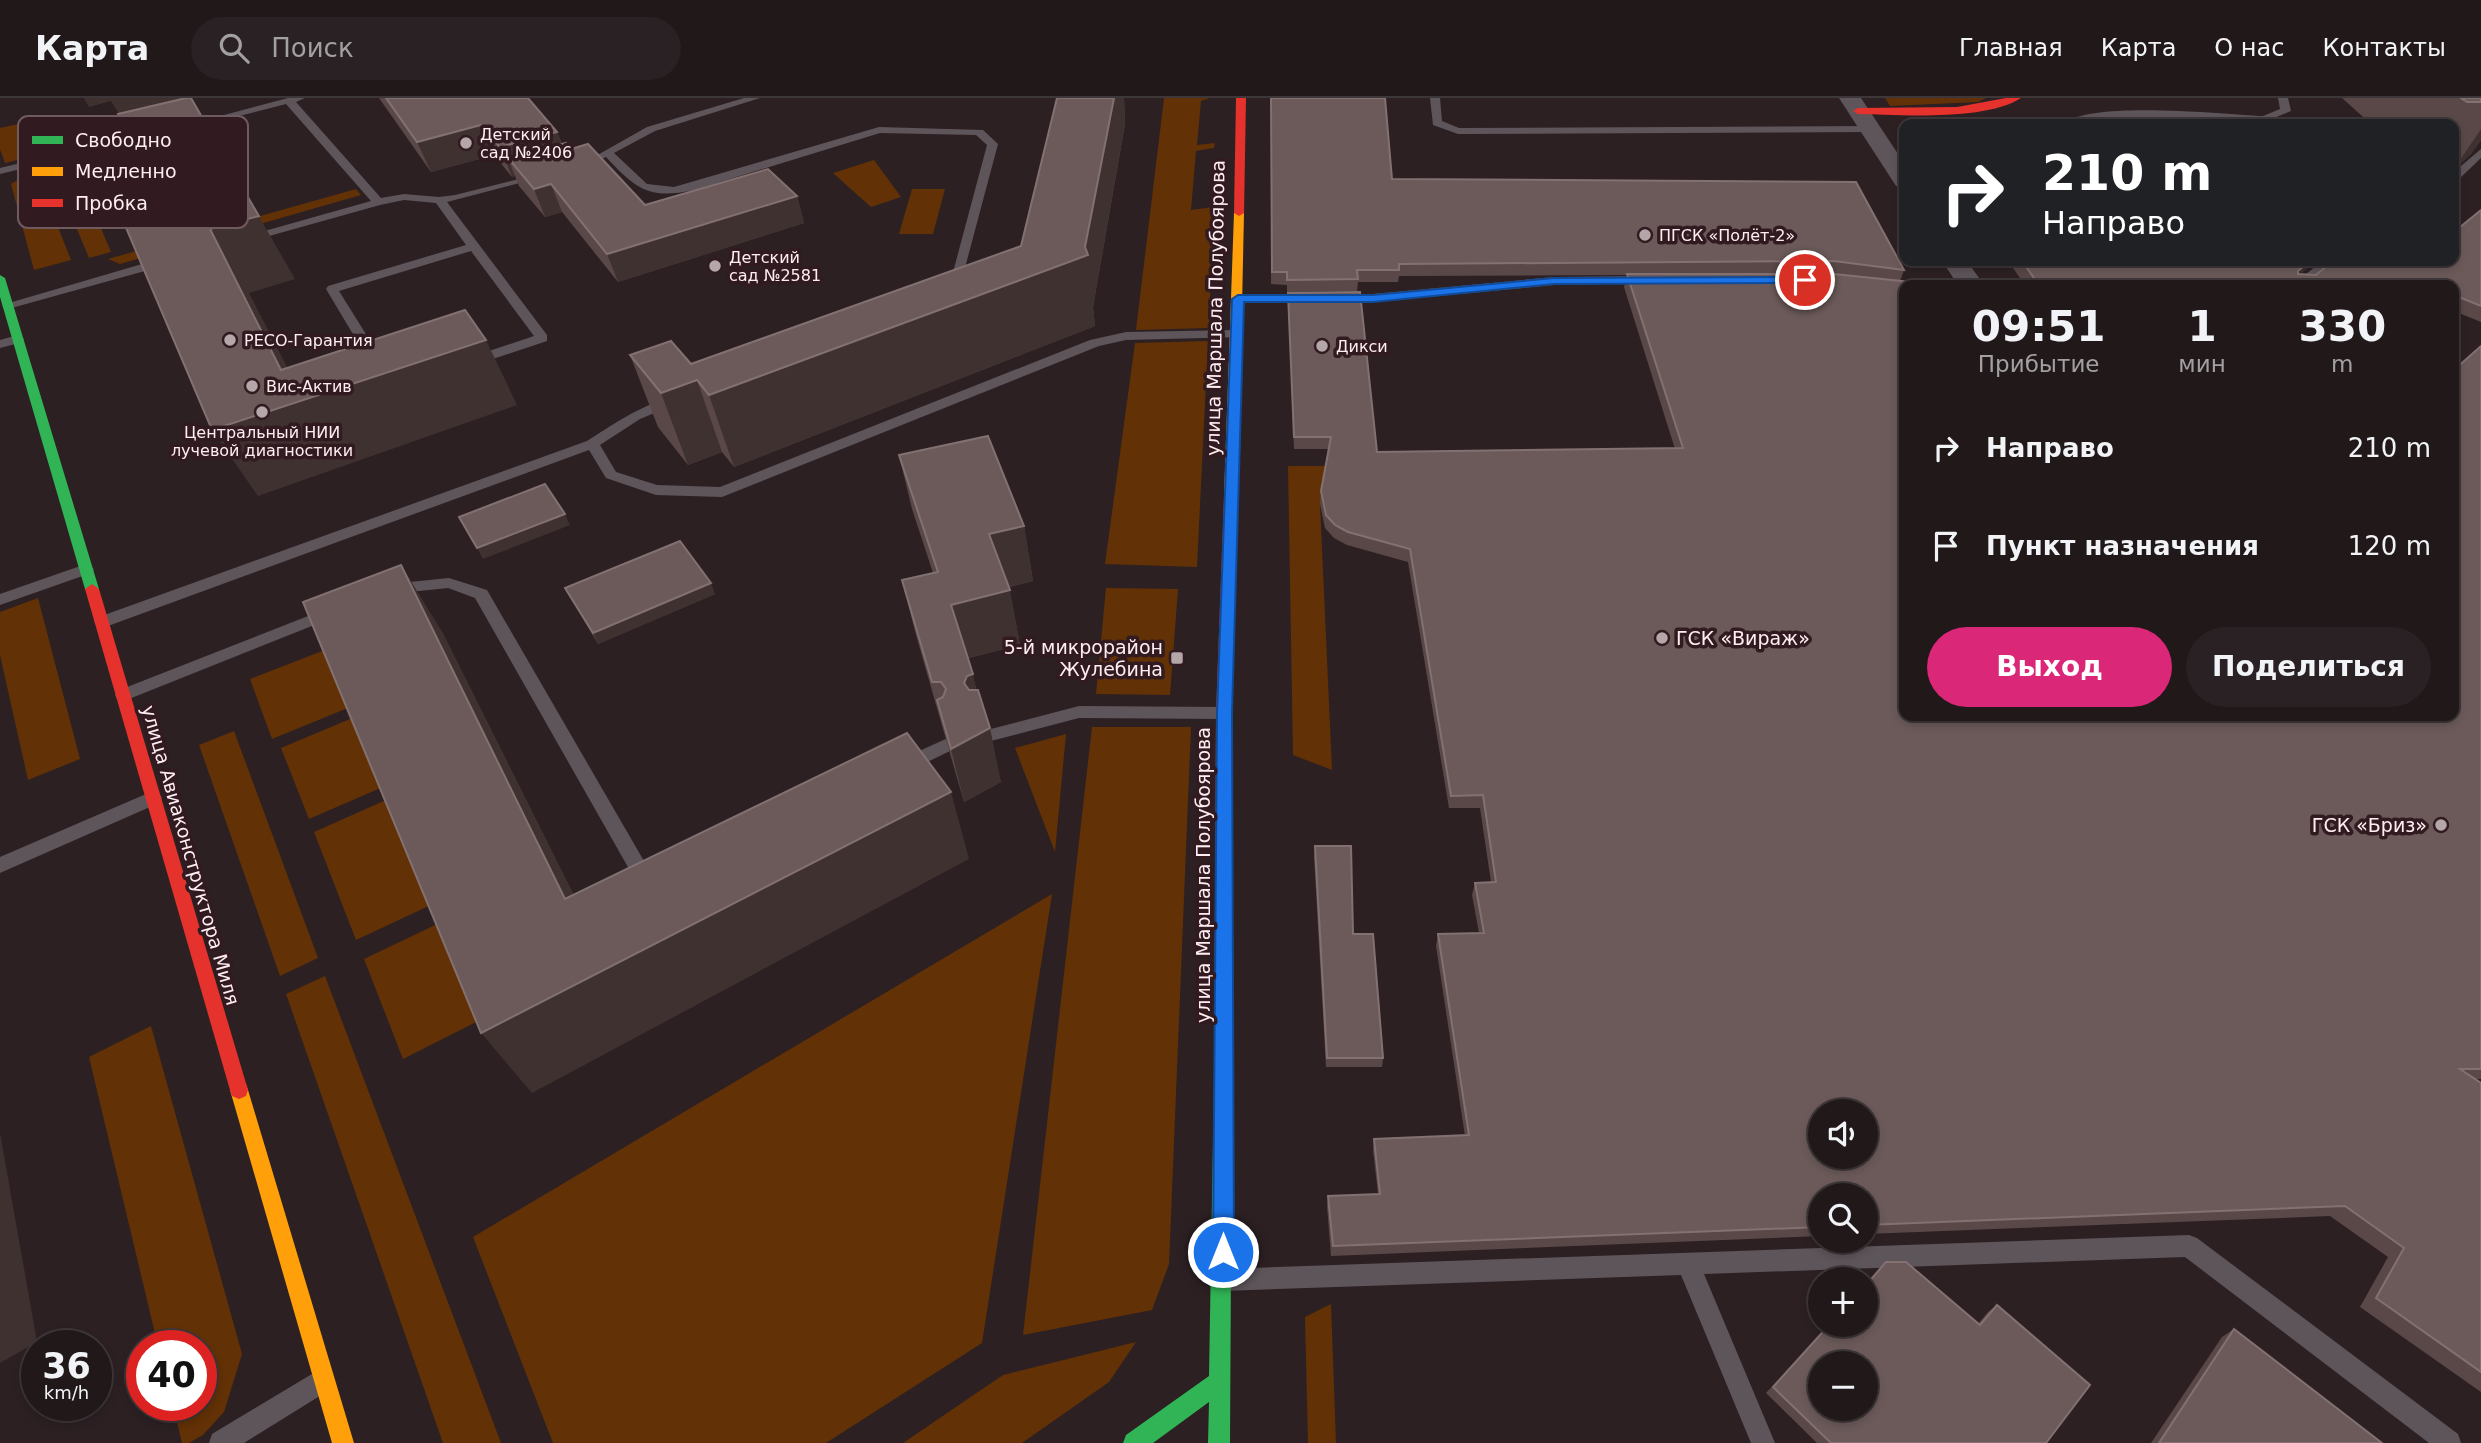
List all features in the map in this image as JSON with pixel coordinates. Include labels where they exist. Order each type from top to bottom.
[{"type":"street","name":"улица Маршала Полубоярова","points":[[1219,1443],[1223,1280],[1224,713],[1238,299],[1241,98]]},
{"type":"street","points":[[1859,113],[1969,111],[1998,106],[2016,98]]},
{"type":"street","points":[[1859,113],[1899,173]]},
{"type":"street","name":"улица Авиаконструктора Миля","points":[[0,278],[343,1443]]},
{"type":"street","points":[[1135,1443],[1221,1380]]},
{"type":"lane","points":[[582,163],[608,153],[651,129],[755,98]]},
{"type":"lane","points":[[1435,98],[1437,123],[1458,131],[1859,113]]},
{"type":"lane","points":[[2078,119],[2120,114],[2264,119],[2286,111],[2283,98]]},
{"type":"lane","points":[[229,116],[295,100],[378,202]]},
{"type":"lane","points":[[608,153],[644,190],[664,193],[690,188],[879,130],[918,125],[979,132],[993,144],[951,299],[939,304]]},
{"type":"lane","points":[[2459,173],[2481,152]]},
{"type":"lane","points":[[0,171],[18,167]]},
{"type":"lane","points":[[235,242],[378,202],[404,197],[439,200],[456,198],[557,170]]},
{"type":"lane","points":[[439,200],[542,338],[455,368]]},
{"type":"lane","points":[[385,377],[332,289],[475,246]]},
{"type":"lane","points":[[8,305],[183,257]]},
{"type":"lane","points":[[2305,280],[2325,266]]},
{"type":"lane","points":[[1238,299],[1373,298],[1554,281],[1656,280]]},
{"type":"lane","points":[[592,444],[611,475],[656,490],[722,492],[1095,343],[1126,336],[1237,334]]},
{"type":"lane","points":[[0,344],[18,339]]},
{"type":"lane","points":[[102,622],[592,444],[635,416],[686,397]]},
{"type":"lane","points":[[0,600],[86,569]]},
{"type":"lane","points":[[370,597],[395,587],[449,583],[481,594],[649,888],[662,882]]},
{"type":"lane","points":[[123,695],[346,607]]},
{"type":"lane","points":[[987,736],[1079,712],[1224,713]]},
{"type":"lane","points":[[886,774],[948,744]]},
{"type":"lane","points":[[0,866],[153,798]]},
{"type":"lane","points":[[1223,1280],[2189,1246],[2449,1443]]},
{"type":"lane","points":[[1688,1264],[1763,1443]]},
{"type":"lane","points":[[221,1443],[323,1380]]},
{"type":"shaded area","points":[[1164,98],[1210,98],[1201,101],[1197,145],[1215,143],[1214,148],[1196,151],[1191,210],[1213,207],[1209,328],[1136,330]]},
{"type":"shaded area","points":[[1885,98],[1986,98],[1978,102],[1890,106]]},
{"type":"shaded area","points":[[18,124],[18,160],[5,163],[0,149],[0,128]]},
{"type":"shaded area","points":[[874,160],[901,197],[871,207],[833,173]]},
{"type":"shaded area","points":[[18,180],[18,210],[11,184]]},
{"type":"shaded area","points":[[356,189],[361,195],[248,227],[248,219]]},
{"type":"shaded area","points":[[912,189],[945,189],[933,234],[899,234]]},
{"type":"shaded area","points":[[23,228],[58,228],[71,260],[34,270]]},
{"type":"shaded area","points":[[76,228],[101,228],[111,252],[89,258]]},
{"type":"shaded area","points":[[218,228],[246,228],[120,264],[108,259]]},
{"type":"shaded area","points":[[1208,341],[1197,567],[1105,564],[1135,343]]},
{"type":"shaded area","points":[[1288,466],[1376,466],[1320,504],[1332,770],[1293,755]]},
{"type":"shaded area","points":[[1106,588],[1178,589],[1170,695],[1096,694]]},
{"type":"shaded area","points":[[38,598],[80,759],[28,780],[0,655],[0,612]]},
{"type":"shaded area","points":[[340,644],[365,701],[272,739],[250,679]]},
{"type":"shaded area","points":[[369,711],[399,780],[309,819],[281,748]]},
{"type":"shaded area","points":[[1092,727],[1191,727],[1169,1264],[1152,1310],[1023,1335]]},
{"type":"shaded area","points":[[234,731],[318,958],[280,976],[199,745]]},
{"type":"shaded area","points":[[1066,734],[1055,852],[1015,748]]},
{"type":"shaded area","points":[[404,792],[448,897],[356,940],[314,832]]},
{"type":"shaded area","points":[[1052,894],[982,1343],[826,1443],[553,1443],[473,1237]]},
{"type":"shaded area","points":[[456,915],[498,1011],[403,1059],[364,959]]},
{"type":"shaded area","points":[[325,976],[501,1443],[443,1443],[286,994]]},
{"type":"shaded area","points":[[151,1026],[242,1354],[224,1412],[217,1420],[217,1330],[154,1330],[89,1057]]},
{"type":"shaded area","points":[[1331,1304],[1336,1443],[1308,1443],[1305,1317]]},
{"type":"shaded area","points":[[1136,1342],[1109,1382],[1022,1443],[903,1443],[1003,1375]]},
{"type":"shaded area","points":[[177,1421],[216,1421],[203,1435],[189,1443],[182,1443]]},
{"type":"building","points":[[191,98],[201,116],[119,116],[118,114]]},
{"type":"building","points":[[386,98],[528,98],[557,132],[500,147],[481,125],[417,142]]},
{"type":"building","points":[[1057,98],[1114,98],[1085,247],[1088,255],[709,395],[697,380],[661,393],[630,355],[671,341],[691,364],[1021,246]]},
{"type":"building","points":[[1271,98],[1385,98],[1392,179],[1856,182],[1899,261],[1899,266],[1904,270],[1834,261],[1399,264],[1399,270],[1357,270],[1358,279],[1287,280],[1287,272],[1272,272]]},
{"type":"building","points":[[2461,98],[2481,98],[2481,102],[2467,102]]},
{"type":"building","points":[[566,143],[571,149],[588,144],[645,205],[768,169],[797,196],[607,254],[551,184],[534,189],[508,158]]},
{"type":"building","points":[[248,197],[259,216],[248,219]]},
{"type":"building","points":[[2481,210],[2481,306],[2459,297],[2459,280],[2035,280],[2026,266],[2304,266],[2298,274],[2316,275],[2327,266],[2459,266],[2459,228]]},
{"type":"building","points":[[126,228],[214,228],[210,229],[281,370],[465,310],[486,340],[212,430]]},
{"type":"building","points":[[1627,274],[1834,274],[1899,281],[1899,721],[2459,721],[2459,366],[2481,346],[2481,1069],[2460,1069],[2481,1083],[2481,1372],[2376,1298],[2404,1248],[2345,1206],[1878,1225],[1878,1183],[1808,1183],[1808,1227],[1333,1246],[1328,1196],[1380,1194],[1374,1139],[1469,1135],[1438,934],[1484,933],[1475,883],[1496,882],[1483,795],[1451,796],[1410,549],[1348,532],[1335,525],[1326,515],[1321,491],[1331,437],[1294,437],[1288,293],[1360,292],[1377,452],[1683,448]]},
{"type":"building","points":[[988,436],[1024,526],[989,534],[1010,590],[951,605],[973,674],[967,676],[964,683],[969,690],[978,690],[990,728],[951,749],[937,700],[943,697],[946,689],[941,682],[932,682],[902,580],[938,572],[899,455]]},
{"type":"building","points":[[545,484],[565,514],[477,548],[459,517]]},
{"type":"building","points":[[680,541],[711,583],[593,633],[565,588]]},
{"type":"building","points":[[401,565],[565,899],[907,733],[951,792],[481,1033],[303,602]]},
{"type":"building","points":[[1315,846],[1351,846],[1353,934],[1373,934],[1383,1058],[1327,1058]]},
{"type":"building","points":[[1886,1262],[1906,1262],[1980,1325],[1997,1305],[2090,1385],[2046,1443],[1831,1443],[1808,1421],[1878,1421],[1878,1351],[1808,1351],[1808,1421],[1773,1387],[1818,1337],[1878,1337],[1878,1271]]},
{"type":"building","points":[[2234,1329],[2382,1443],[2159,1443]]},
{"type":"traffic: fast","points":[[0,278],[92,589]]},
{"type":"traffic: fast","points":[[1219,1443],[1223,1081]]},
{"type":"traffic: fast","points":[[1134,1443],[1221,1380]]},
{"type":"traffic: slow","points":[[1231,497],[1239,213]]},
{"type":"traffic: slow","points":[[239,1090],[343,1443]]},
{"type":"traffic: jam","points":[[1239,213],[1241,98]]},
{"type":"traffic: jam","points":[[1858,111],[1957,110],[2016,98]]},
{"type":"traffic: jam","points":[[1223,1081],[1224,713],[1231,497]]},
{"type":"traffic: jam","points":[[92,589],[239,1090]]},
{"type":"place","name":"Детский сад №2406","points":[[466,143]]},
{"type":"place","name":"ПГСК «Полёт-2»","points":[[1645,235]]},
{"type":"place","name":"Детский сад №2581","points":[[715,266]]},
{"type":"place","name":"РЕСО-Гарантия","points":[[230,340]]},
{"type":"place","name":"Дикси","points":[[1322,346]]},
{"type":"place","name":"Вис-Актив","points":[[252,386]]},
{"type":"place","name":"Центральный НИИ лучевой диагностики","points":[[262,412]]},
{"type":"place","name":"ГСК «Вираж»","points":[[1662,638]]},
{"type":"place","name":"5-й микрорайон Жулебина","points":[[1177,658]]},
{"type":"place","name":"ГСК «Бриз»","points":[[2441,825]]},
{"type":"route","points":[[1223,1252],[1224,713],[1238,299],[1373,298],[1554,281],[1805,280]]}]
